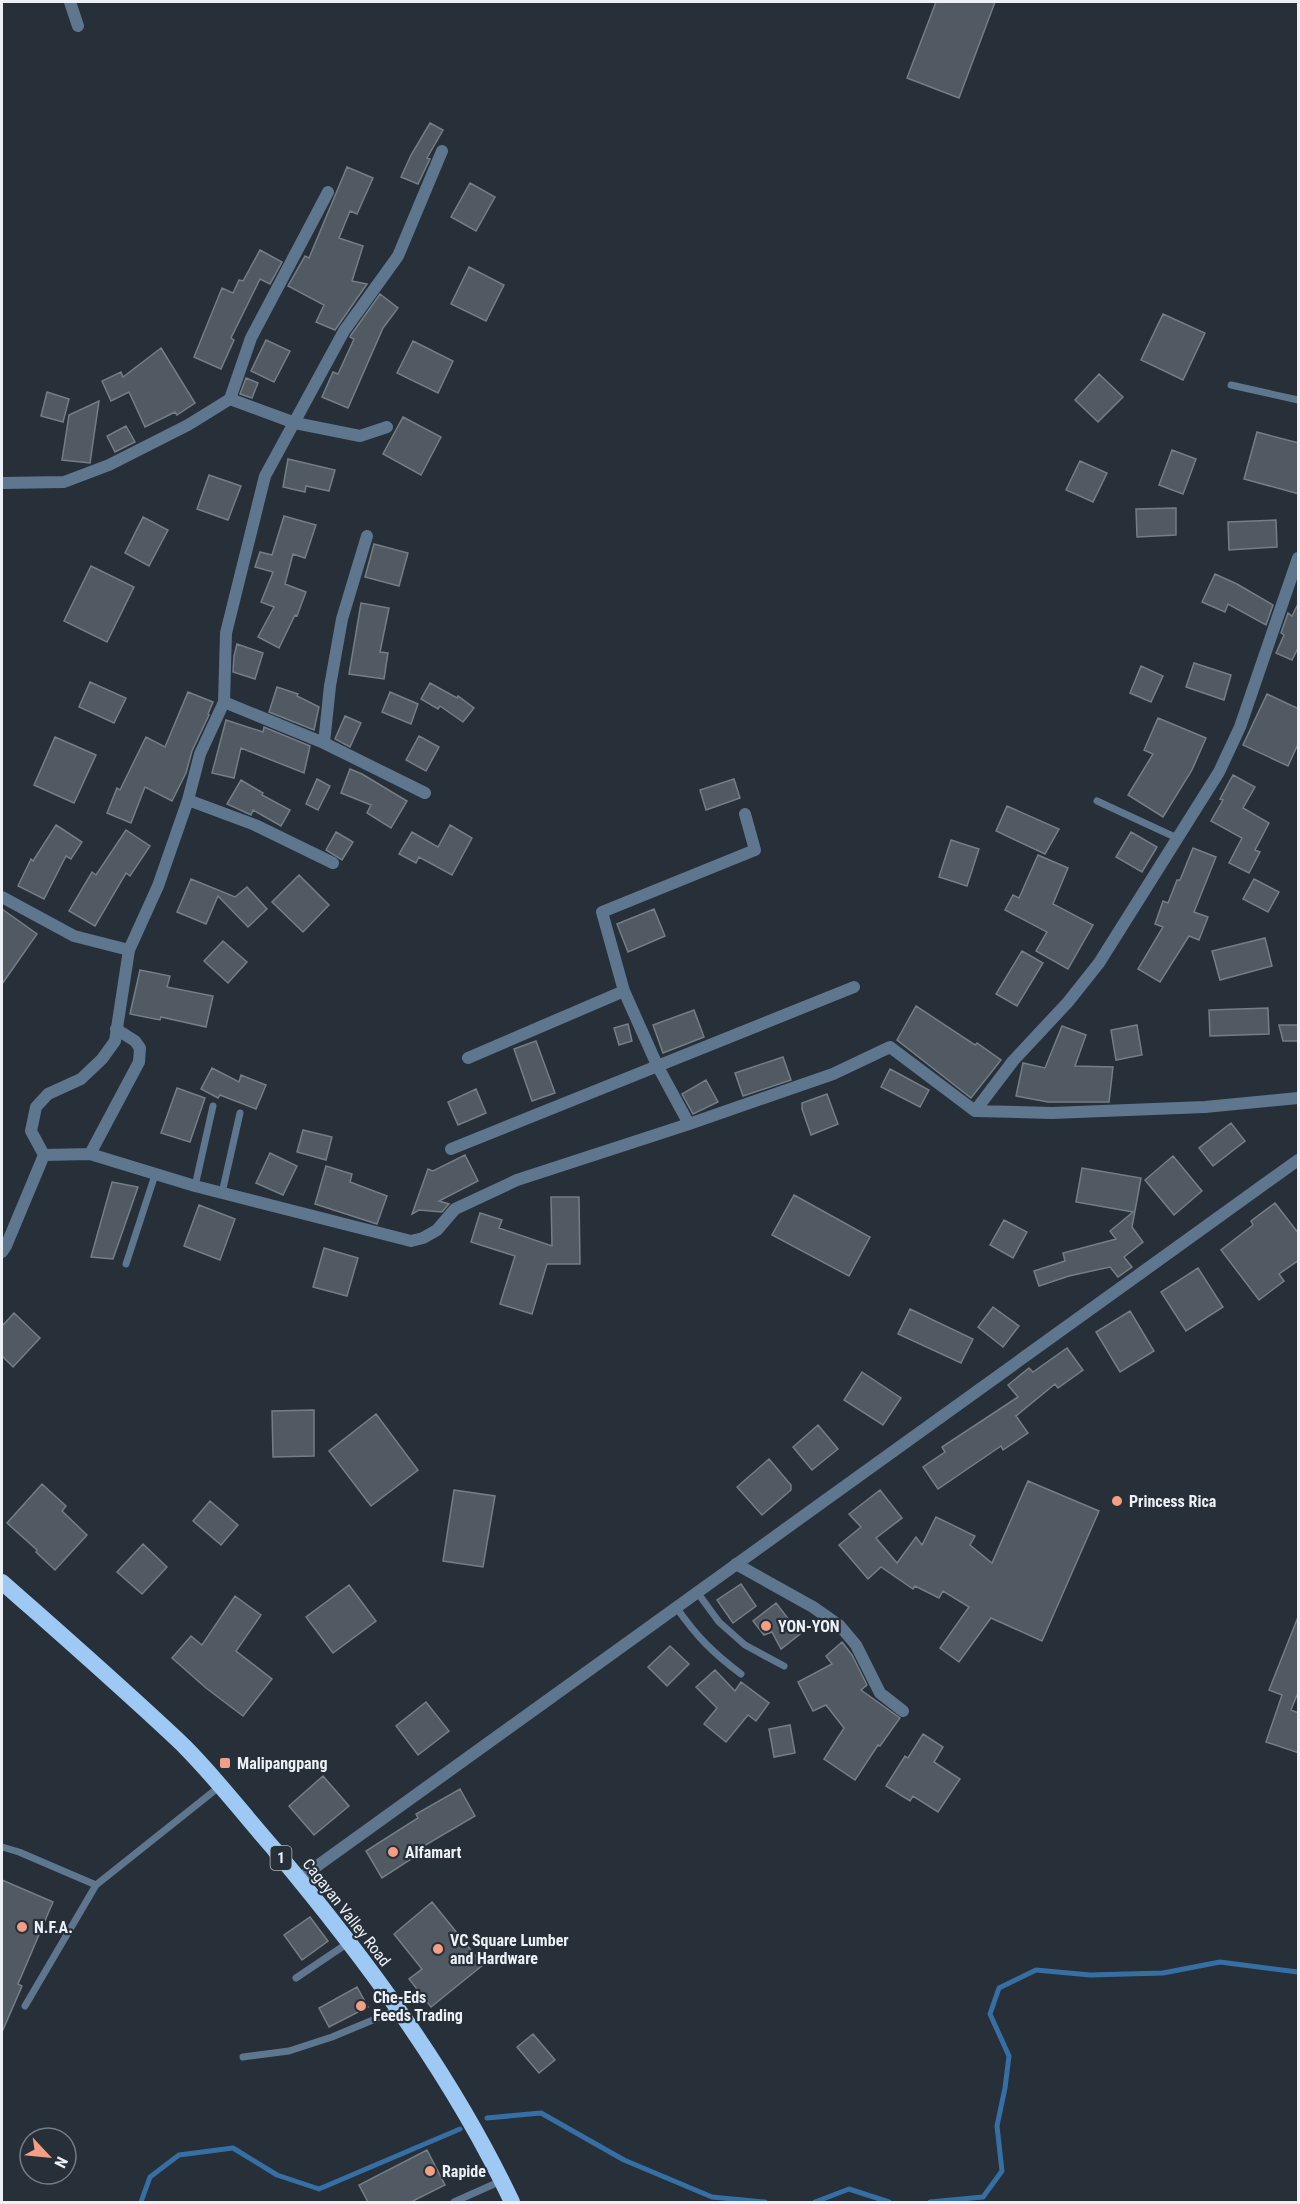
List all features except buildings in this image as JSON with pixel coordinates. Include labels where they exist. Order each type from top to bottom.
[{"type":"highway","name":"Cagayan Valley Road","points":[[2,1582],[185,1748],[299,1879],[399,2009],[452,2090],[482,2142],[512,2202]]},
{"type":"street","points":[[70,2],[78,26]]},
{"type":"street","points":[[44,1155],[31,1131],[36,1107],[48,1094],[81,1079],[102,1059],[115,1041],[129,950],[158,886],[188,800],[200,754],[224,702],[226,633],[265,476],[344,331],[398,256],[442,151]]},
{"type":"street","points":[[2,483],[64,482],[75,478],[109,465],[188,425],[230,399],[251,338],[328,192]]},
{"type":"street","points":[[230,399],[295,423],[360,436],[387,427]]},
{"type":"street","points":[[324,743],[330,686],[342,619],[367,536]]},
{"type":"street","points":[[975,1111],[1013,1061],[1068,1002],[1099,963],[1218,772],[1240,727],[1299,558]]},
{"type":"street","points":[[224,702],[324,743],[425,793]]},
{"type":"street","points":[[188,800],[255,825],[333,863]]},
{"type":"street","points":[[688,1124],[657,1065],[624,991],[602,912],[756,850],[745,814]]},
{"type":"street","points":[[2,897],[74,936],[129,950]]},
{"type":"street","points":[[451,1149],[854,987]]},
{"type":"street","points":[[468,1059],[624,991]]},
{"type":"street","points":[[90,1154],[139,1062],[140,1047],[116,1029]]},
{"type":"street","points":[[44,1155],[90,1154],[195,1186],[411,1241],[423,1238],[437,1230],[455,1209],[517,1180],[833,1074],[890,1047],[975,1111],[1052,1113],[1205,1107],[1299,1098]]},
{"type":"street","points":[[2,1252],[44,1155]]},
{"type":"street","points":[[299,1879],[1299,1160]]},
{"type":"street","points":[[736,1564],[813,1607],[840,1626],[856,1645],[880,1693],[903,1711]]},
{"type":"lane","points":[[1231,385],[1299,400]]},
{"type":"lane","points":[[1097,801],[1177,838]]},
{"type":"lane","points":[[195,1186],[213,1106]]},
{"type":"lane","points":[[222,1193],[240,1113]]},
{"type":"lane","points":[[126,1264],[155,1174]]},
{"type":"lane","points":[[697,1592],[719,1622],[745,1645],[784,1666]]},
{"type":"lane","points":[[676,1607],[708,1648],[741,1674]]},
{"type":"lane","points":[[25,2006],[96,1885],[220,1786]]},
{"type":"lane","points":[[2,1847],[96,1885]]},
{"type":"lane","points":[[296,1977],[348,1943]]},
{"type":"lane","points":[[243,2057],[289,2051],[332,2037],[399,2009]]},
{"type":"lane","points":[[454,2202],[501,2181]]},
{"type":"waterway","points":[[930,2202],[983,2197],[1002,2171],[997,2126],[1009,2056],[990,2014],[999,1988],[1036,1970],[1090,1975],[1163,1973],[1220,1962],[1298,1972]]},
{"type":"waterway","points":[[487,2118],[541,2113],[624,2160],[712,2197],[765,2202]]},
{"type":"waterway","points":[[141,2202],[150,2177],[179,2155],[233,2148],[277,2175],[319,2189],[460,2129]]},
{"type":"waterway","points":[[815,2202],[849,2189],[889,2202]]},
{"type":"place","name":"Princess Rica","points":[[1117,1501]]},
{"type":"place","name":"YON-YON","points":[[766,1626]]},
{"type":"place","name":"Malipangpang","points":[[225,1763]]},
{"type":"place","name":"Alfamart","points":[[393,1852]]},
{"type":"place","name":"N.F.A.","points":[[22,1927]]},
{"type":"place","name":"VC Square Lumber and Hardware","points":[[438,1949]]},
{"type":"place","name":"Che-Eds Feeds Trading","points":[[361,2006]]},
{"type":"place","name":"Rapide","points":[[430,2171]]}]
